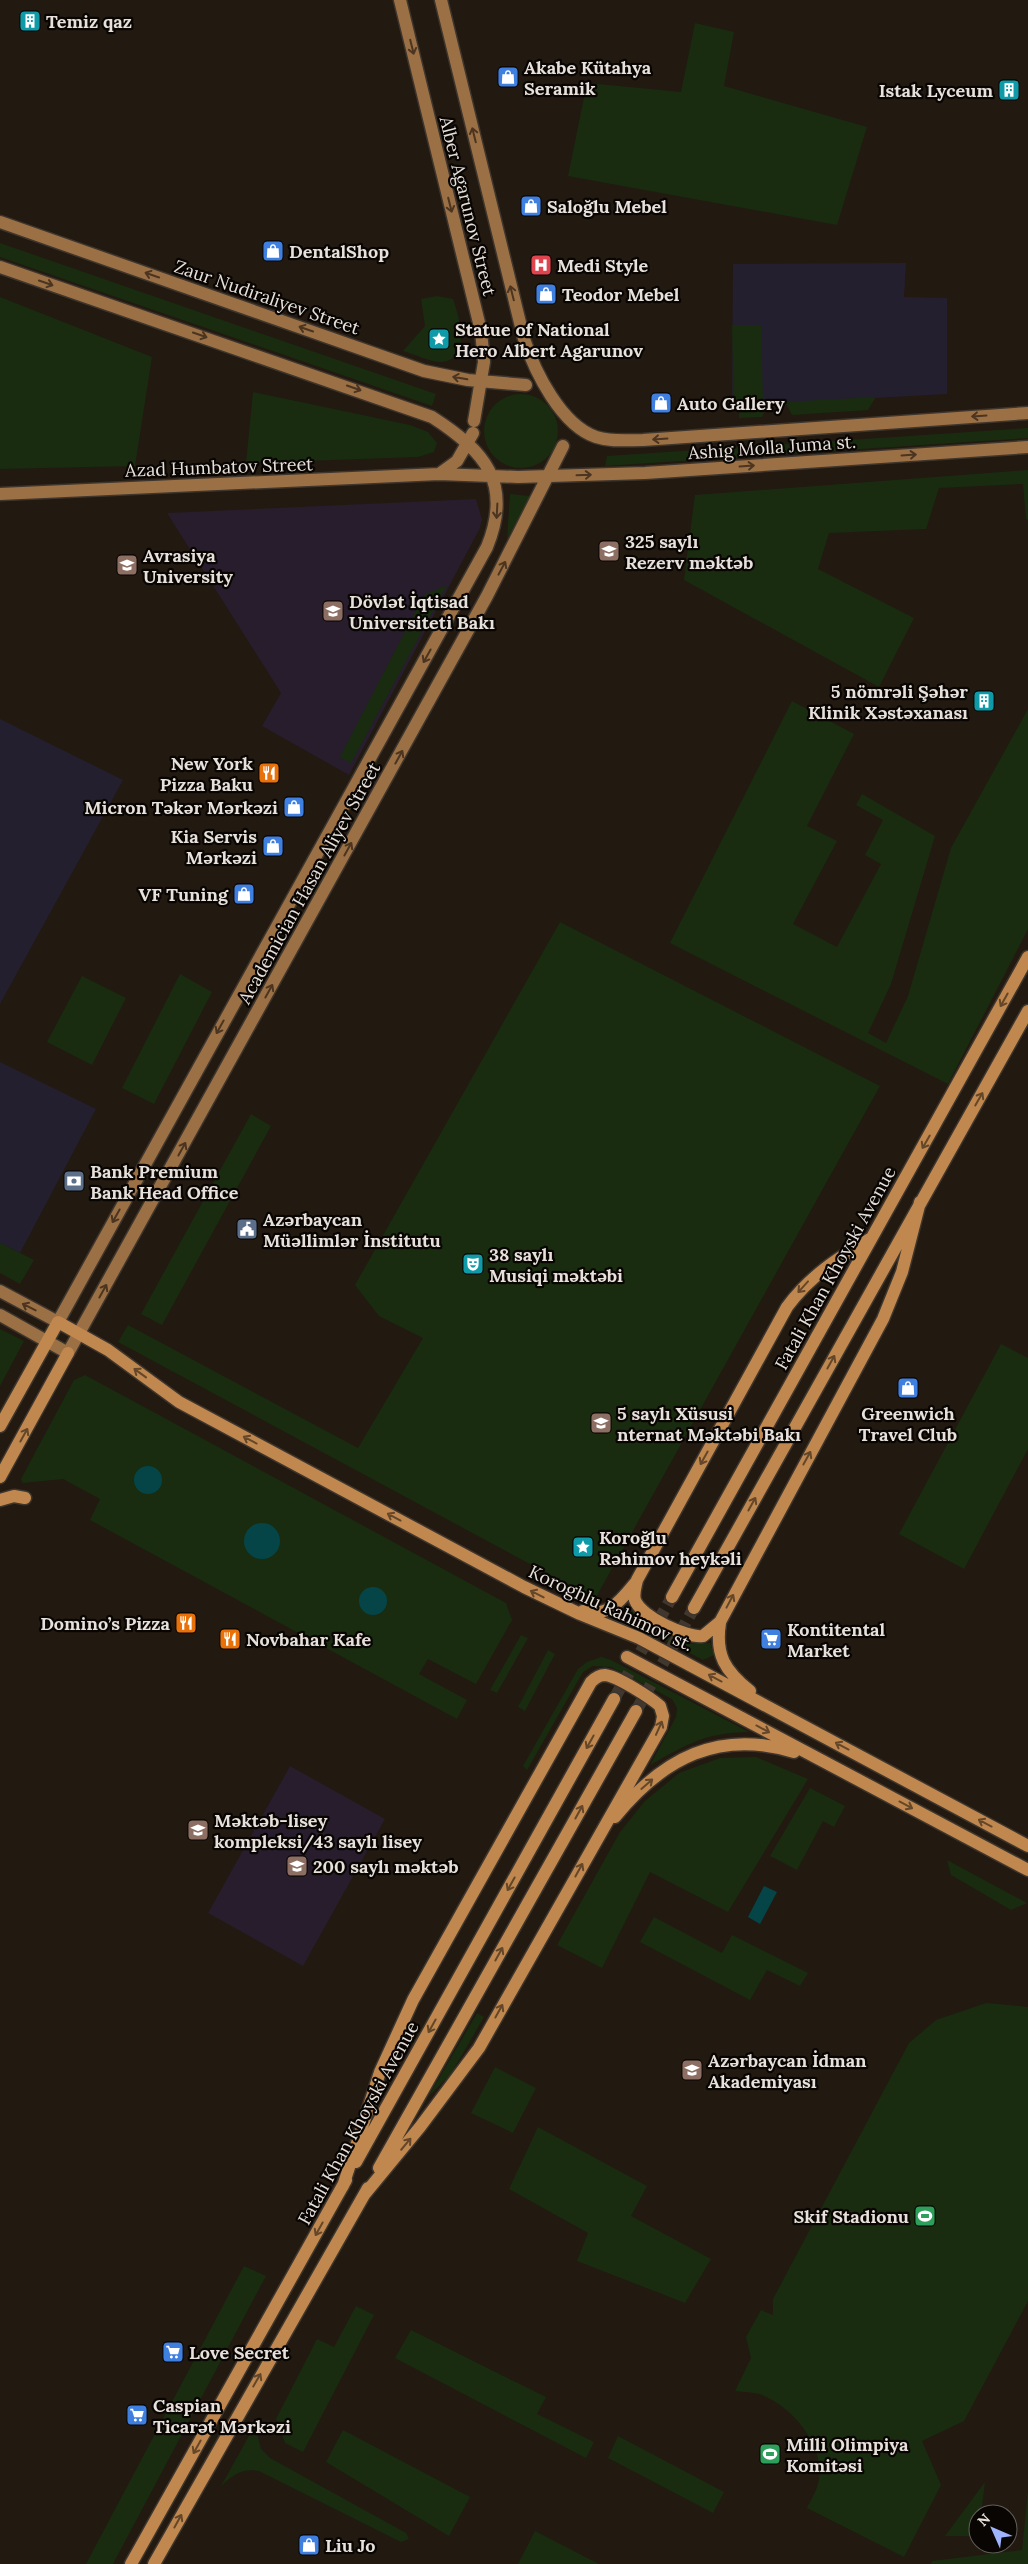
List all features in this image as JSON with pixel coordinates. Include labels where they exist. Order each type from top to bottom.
[{"type":"main road","name":"Alber Agarunov Street","points":[[400,0],[481,331],[484,350],[482,381],[472,433]]},
{"type":"main road","name":"Alber Agarunov Street","points":[[441,0],[521,332],[537,373],[556,402]]},
{"type":"main road","name":"Zaur Nudiraliyev Street","points":[[0,222],[424,371],[482,381],[526,385]]},
{"type":"main road","points":[[0,267],[412,408],[439,421],[472,433],[490,470],[507,475],[518,477],[540,472],[550,465],[563,446],[565,423],[556,402],[547,394],[526,385],[514,385],[493,393],[478,410],[472,433],[457,461],[438,474]]},
{"type":"main road","name":"Ashig Molla Juma st.","points":[[556,402],[586,432],[594,437],[615,440],[1028,413]]},
{"type":"main road","name":"Academician Hasan Aliyev Street","points":[[68,1353],[478,613],[549,477],[563,446]]},
{"type":"main road","name":"Ashig Molla Juma st.","points":[[518,477],[645,473],[1028,447]]},
{"type":"main road","name":"Academician Hasan Aliyev Street","points":[[58,1322],[487,547],[495,526],[498,511],[497,494],[490,470]]},
{"type":"main road","name":"Azad Humbatov Street","points":[[0,494],[490,470]]},
{"type":"main road","name":"Fatali Khan Khoyski Avenue","points":[[672,1597],[1028,957]]},
{"type":"main road","points":[[694,1608],[1028,1011]]},
{"type":"main road","points":[[637,1580],[634,1594],[639,1606],[649,1615],[686,1635],[704,1636],[720,1622],[883,1319],[902,1272],[920,1202]]},
{"type":"main road","points":[[557,1604],[588,1612],[601,1612],[619,1602],[637,1580],[787,1307],[809,1280],[828,1265],[870,1239]]},
{"type":"main road","points":[[0,1291],[58,1322],[0,1426]]},
{"type":"main road","points":[[0,1315],[68,1353],[0,1477]]},
{"type":"main road","name":"Koroghlu Rahimov st.","points":[[58,1322],[108,1350],[179,1402],[557,1604],[639,1638],[1028,1846]]},
{"type":"main road","points":[[0,1500],[14,1496],[25,1498]]},
{"type":"main road","points":[[720,1622],[718,1648],[728,1669],[740,1683],[774,1709]]},
{"type":"main road","points":[[627,1657],[1028,1870]]},
{"type":"main road","points":[[343,2186],[380,2072],[413,2000],[585,1691],[597,1677],[605,1675],[660,1706],[663,1716],[661,1727],[479,2048],[420,2127],[364,2195]]},
{"type":"main road","name":"Fatali Khan Khoyski Avenue","points":[[131,2564],[614,1699]]},
{"type":"main road","points":[[154,2564],[364,2195],[636,1710]]},
{"type":"main road","points":[[592,1846],[642,1787],[664,1770],[699,1751],[731,1743],[750,1743],[783,1749],[824,1762]]},
{"type":"shaded area","points":[[906,263],[904,297],[947,298],[947,394],[732,406],[733,264]]},
{"type":"shaded area","name":"Dövlət İqtisad Universiteti Bakı","points":[[476,499],[482,519],[480,528],[349,775],[262,726],[281,693],[167,513]]},
{"type":"shaded area","points":[[0,719],[123,780],[0,1004]]},
{"type":"shaded area","points":[[0,1062],[96,1109],[20,1253],[0,1243]]},
{"type":"shaded area","name":"200 saylı məktəb","points":[[290,1766],[385,1819],[303,1966],[208,1913]]},
{"type":"green space","points":[[695,23],[734,32],[724,86],[867,127],[837,225],[568,176],[587,83],[681,92]]},
{"type":"green space","points":[[0,243],[436,394],[432,406],[0,257]]},
{"type":"green space","points":[[437,296],[453,299],[461,336],[457,354],[451,359],[441,362],[403,351],[425,326],[421,299]]},
{"type":"green space","points":[[0,297],[152,357],[135,466],[0,469]]},
{"type":"green space","points":[[732,325],[761,325],[763,402],[734,403]]},
{"type":"green space","points":[[253,392],[410,425],[428,432],[437,443],[434,452],[418,457],[246,463]]},
{"type":"green space","points":[[514,394],[528,394],[542,400],[552,410],[558,424],[556,445],[542,462],[528,468],[514,468],[500,462],[490,452],[484,438],[484,424],[490,410],[500,400]]},
{"type":"green space","points":[[876,397],[868,410],[792,415],[785,402]]},
{"type":"green space","points":[[768,404],[762,417],[739,418],[739,405]]},
{"type":"green space","points":[[1028,428],[1028,438],[605,466],[607,456]]},
{"type":"green space","points":[[1028,470],[1028,520],[1026,519],[1023,484],[939,488],[926,529],[829,533],[818,569],[914,618],[879,687],[684,580],[695,495]]},
{"type":"green space","points":[[510,494],[530,496],[507,539]]},
{"type":"green space","points":[[447,585],[351,763],[340,757],[424,595]]},
{"type":"green space","points":[[792,701],[854,734],[807,826],[837,841],[793,924],[837,947],[881,864],[865,855],[883,820],[856,805],[862,794],[935,836],[891,984],[868,1033],[886,1043],[908,996],[951,848],[1028,709],[1028,929],[948,1084],[670,943]]},
{"type":"green space","points":[[560,922],[880,1086],[595,1599],[118,1342],[128,1325],[358,1448],[423,1338],[379,1316],[355,1285]]},
{"type":"green space","points":[[180,974],[212,992],[154,1104],[122,1088]]},
{"type":"green space","points":[[82,976],[126,998],[92,1065],[47,1042]]},
{"type":"green space","points":[[251,1114],[271,1126],[162,1325],[141,1314]]},
{"type":"green space","points":[[0,1243],[34,1260],[20,1284],[0,1273]]},
{"type":"green space","points":[[0,1329],[24,1341],[0,1386]]},
{"type":"green space","points":[[1001,1344],[1028,1358],[1028,1449],[964,1569],[899,1534]]},
{"type":"green space","points":[[85,1375],[506,1603],[512,1620],[476,1684],[428,1659],[419,1674],[467,1700],[457,1719],[90,1520],[100,1499],[63,1479],[23,1483],[21,1479],[74,1380]]},
{"type":"green space","points":[[629,1606],[655,1629],[670,1638],[686,1643],[710,1643],[714,1655],[703,1660],[622,1617]]},
{"type":"green space","points":[[521,1635],[528,1638],[497,1693],[490,1690]]},
{"type":"green space","points":[[548,1650],[555,1654],[525,1711],[518,1707]]},
{"type":"green space","points":[[601,1657],[611,1660],[749,1732],[708,1737],[675,1751],[650,1765],[676,1717],[677,1708],[672,1699],[611,1667],[593,1666],[583,1672],[527,1770],[523,1766],[578,1669],[587,1662]]},
{"type":"green space","points":[[756,1757],[808,1779],[728,1912],[650,1872],[602,1968],[557,1945],[620,1832],[645,1801],[679,1773],[720,1758]]},
{"type":"green space","points":[[810,1788],[845,1806],[834,1827],[823,1821],[797,1870],[770,1856]]},
{"type":"green space","points":[[947,1860],[1027,1903],[1011,1910],[951,1875]]},
{"type":"green space","points":[[654,1917],[722,1953],[732,1935],[808,1973],[800,1986],[767,1970],[750,2000],[640,1942]]},
{"type":"green space","points":[[986,2003],[1028,2007],[1028,2301],[964,2421],[922,2441],[941,2485],[904,2557],[807,2508],[818,2484],[818,2457],[813,2443],[796,2419],[774,2401],[759,2394],[735,2391],[751,2358],[746,2337],[761,2310],[773,2315],[773,2299],[909,2043],[936,2020]]},
{"type":"green space","points":[[477,2013],[484,2017],[451,2074],[428,2097]]},
{"type":"green space","points":[[495,2067],[536,2088],[513,2133],[471,2113]]},
{"type":"green space","points":[[538,2127],[647,2186],[631,2216],[711,2259],[685,2303],[577,2261],[588,2233],[509,2189]]},
{"type":"green space","points":[[244,2266],[266,2276],[113,2564],[86,2564]]},
{"type":"green space","points":[[356,2306],[374,2315],[303,2452],[285,2443],[276,2419],[317,2339],[334,2347]]},
{"type":"green space","points":[[411,2330],[546,2397],[537,2414],[594,2442],[586,2458],[395,2358]]},
{"type":"green space","points":[[255,2425],[261,2449],[270,2458],[406,2533],[409,2539],[401,2542],[259,2471],[253,2470],[238,2473],[221,2486]]},
{"type":"green space","points":[[343,2430],[470,2497],[449,2536],[326,2462]]},
{"type":"green space","points":[[618,2436],[724,2492],[713,2513],[608,2458]]},
{"type":"green space","points":[[985,2482],[982,2504],[969,2504]]},
{"type":"green space","points":[[1028,2491],[1028,2564],[931,2564],[932,2561],[989,2554],[1018,2554],[1018,2550],[1022,2550]]},
{"type":"green space","points":[[968,2505],[968,2536],[945,2536]]},
{"type":"green space","points":[[535,2531],[599,2564],[518,2564]]},
{"type":"water","points":[[148,1466],[158,1470],[162,1480],[158,1490],[148,1494],[138,1490],[134,1480],[138,1470]]},
{"type":"water","points":[[262,1523],[269,1524],[275,1528],[279,1534],[279,1548],[275,1554],[269,1558],[262,1559],[255,1558],[249,1554],[245,1548],[244,1541],[245,1534],[249,1528],[255,1524]]},
{"type":"water","points":[[373,1587],[383,1591],[387,1601],[383,1611],[373,1615],[363,1611],[359,1601],[363,1591]]},
{"type":"water","points":[[764,1886],[777,1892],[760,1924],[748,1917]]},
{"type":"tunnel","points":[[614,1699],[672,1597]]},
{"type":"tunnel","points":[[636,1711],[694,1608]]},
{"type":"place","name":"Temiz qaz","points":[[30,21]]},
{"type":"place","name":"Akabe Kütahya Seramik","points":[[508,77]]},
{"type":"place","name":"Istak Lyceum","points":[[1009,90]]},
{"type":"place","name":"Saloğlu Mebel","points":[[531,206]]},
{"type":"place","name":"DentalShop","points":[[273,251]]},
{"type":"place","name":"Medi Style","points":[[541,265]]},
{"type":"place","name":"Teodor Mebel","points":[[546,294]]},
{"type":"place","name":"Statue of National Hero Albert Agarunov","points":[[439,339]]},
{"type":"place","name":"Auto Gallery","points":[[661,403]]},
{"type":"place","name":"325 saylı Rezerv məktəb","points":[[609,551]]},
{"type":"place","name":"Avrasiya University","points":[[127,565]]},
{"type":"place","name":"Dövlət İqtisad Universiteti Bakı","points":[[333,611]]},
{"type":"place","name":"5 nömrəli Şəhər Klinik Xəstəxanası","points":[[984,701]]},
{"type":"place","name":"New York Pizza Baku","points":[[269,773]]},
{"type":"place","name":"Micron Təkər Mərkəzi","points":[[294,807]]},
{"type":"place","name":"Kia Servis Mərkəzi","points":[[273,846]]},
{"type":"place","name":"VF Tuning","points":[[244,894]]},
{"type":"place","name":"Bank Premium Bank Head Office","points":[[74,1181]]},
{"type":"place","name":"Azərbaycan Müəllimlər İnstitutu","points":[[247,1229]]},
{"type":"place","name":"38 saylı Musiqi məktəbi","points":[[473,1264]]},
{"type":"place","name":"Greenwich Travel Club","points":[[908,1388]]},
{"type":"place","name":"5 saylı Xüsusi nternat Məktəbi Bakı","points":[[601,1423]]},
{"type":"place","name":"Koroğlu Rəhimov heykəli","points":[[583,1547]]},
{"type":"place","name":"Domino’s Pizza","points":[[186,1623]]},
{"type":"place","name":"Novbahar Kafe","points":[[230,1639]]},
{"type":"place","name":"Kontitental Market","points":[[771,1639]]},
{"type":"place","name":"Məktəb-lisey kompleksi/43 saylı lisey","points":[[198,1830]]},
{"type":"place","name":"200 saylı məktəb","points":[[297,1866]]},
{"type":"place","name":"Azərbaycan İdman Akademiyası","points":[[692,2070]]},
{"type":"place","name":"Skif Stadionu","points":[[925,2216]]},
{"type":"place","name":"Love Secret","points":[[173,2352]]},
{"type":"place","name":"Caspian Ticarət Mərkəzi","points":[[137,2415]]},
{"type":"place","name":"Milli Olimpiya Komitəsi","points":[[770,2454]]},
{"type":"place","name":"Liu Jo","points":[[309,2545]]}]
